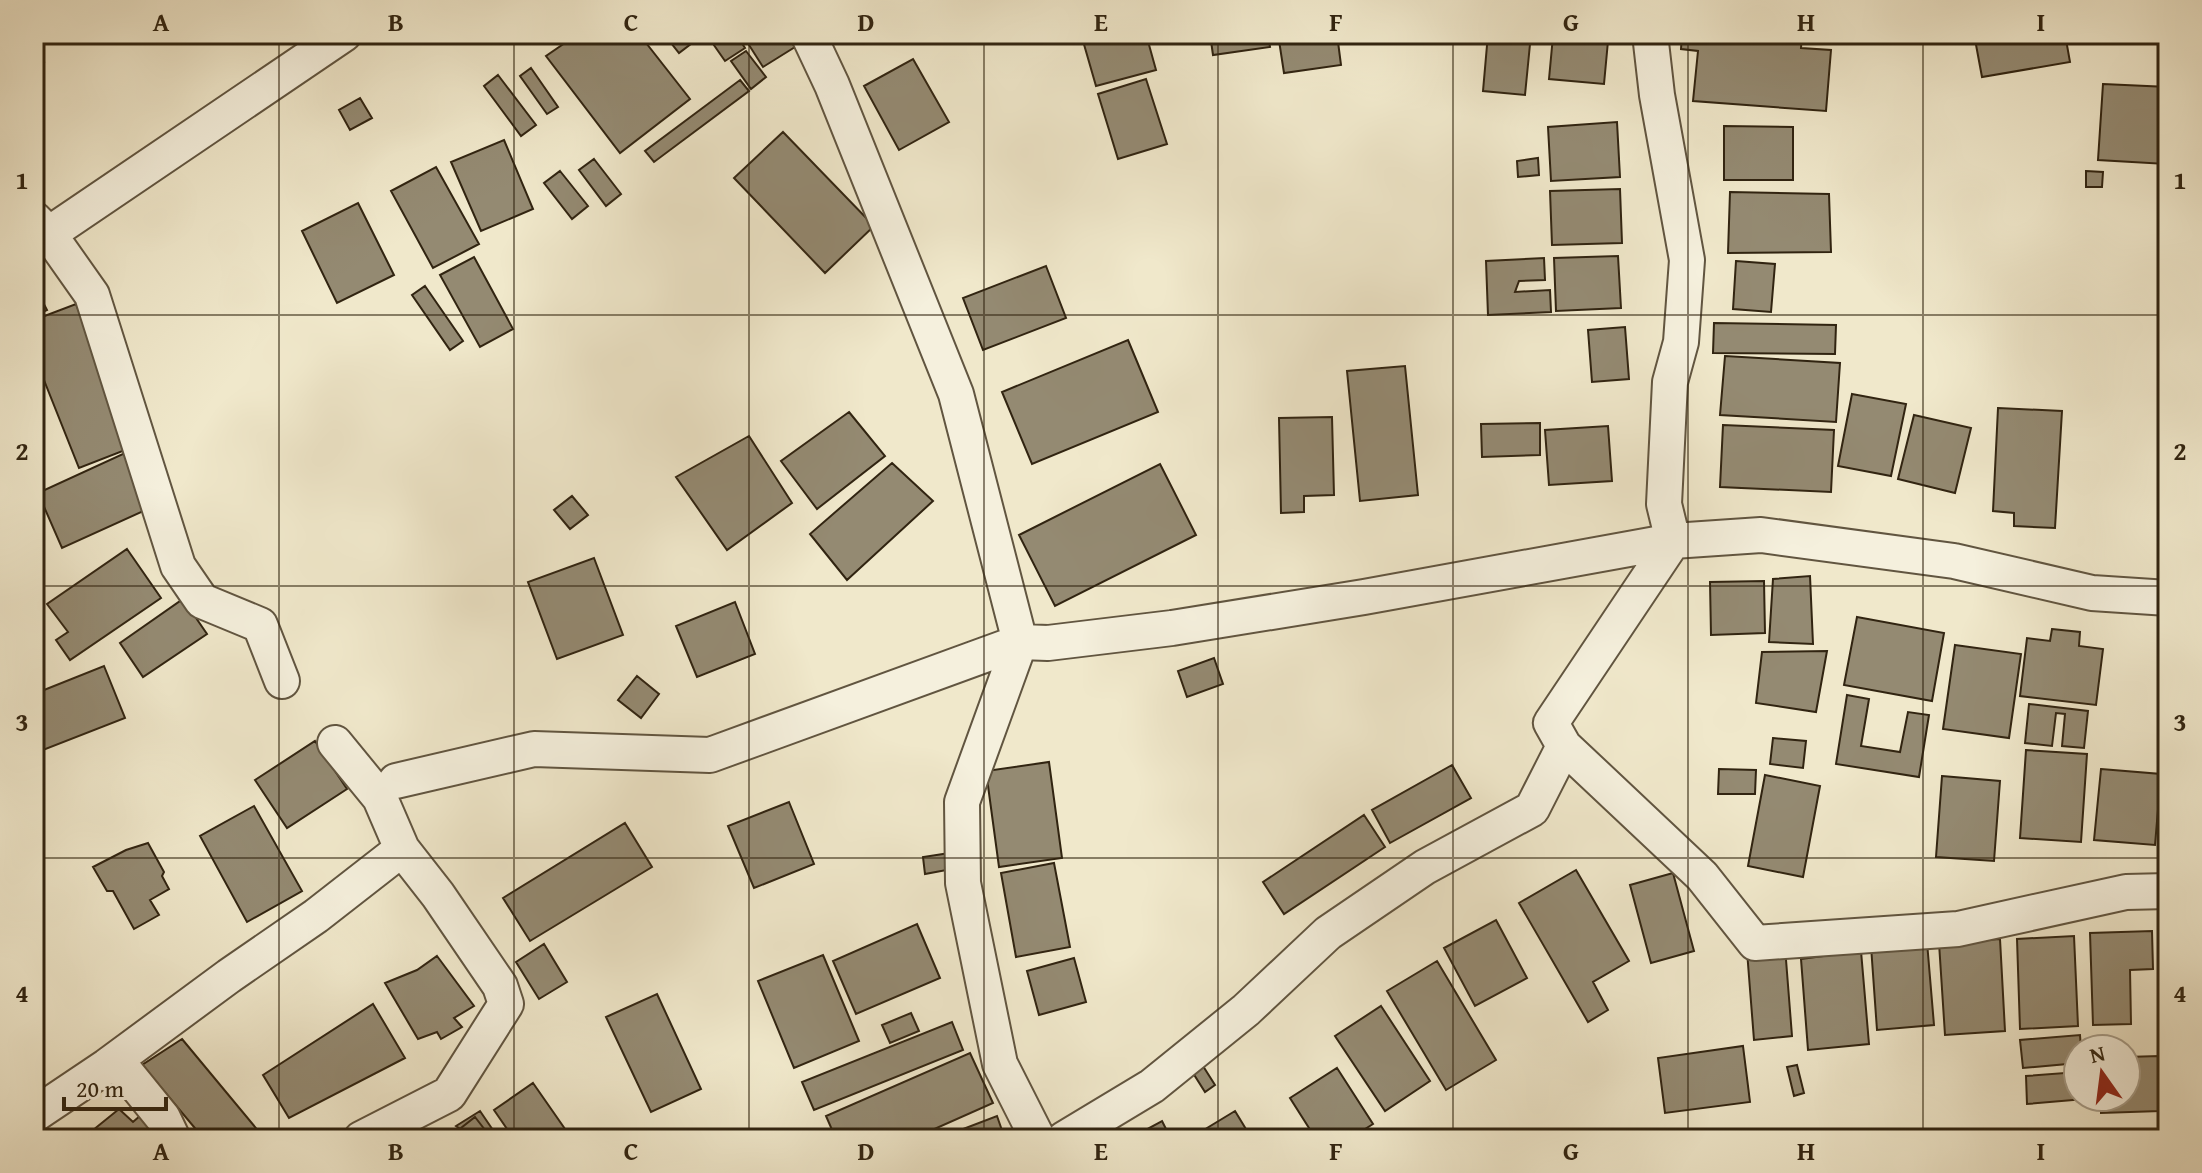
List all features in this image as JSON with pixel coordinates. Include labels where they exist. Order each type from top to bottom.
[{"type":"street","points":[[282,681],[260,625],[202,601],[178,566],[92,295],[39,232],[344,34]]},
{"type":"street","points":[[808,34],[832,85],[956,394],[1020,642],[962,802],[963,883],[1000,1064],[1038,1139]]},
{"type":"street","points":[[1650,34],[1657,95],[1687,260],[1681,342],[1670,382],[1664,504],[1673,541],[1551,723],[1564,746],[1702,876],[1755,943],[1958,929],[2126,892],[2168,891]]},
{"type":"street","points":[[396,781],[534,749],[710,755],[1020,642],[1048,643],[1172,628],[1673,541],[1761,535],[1954,561],[2092,593],[2168,598]]},
{"type":"street","points":[[335,743],[380,798],[402,849],[438,895],[500,986],[506,1004],[449,1094],[361,1139]]},
{"type":"street","points":[[1064,1139],[1152,1086],[1246,1010],[1328,933],[1425,867],[1532,809],[1564,746]]},
{"type":"street","points":[[34,1115],[316,916],[402,849]]},
{"type":"street","points":[[116,1060],[163,1118],[173,1139]]},
{"type":"building","points":[[578,34],[639,34],[690,99],[620,153],[546,56]]},
{"type":"building","points":[[664,34],[704,34],[679,53]]},
{"type":"building","points":[[715,34],[736,34],[745,48],[725,61],[709,38]]},
{"type":"building","points":[[742,34],[786,34],[795,47],[763,67]]},
{"type":"building","points":[[1081,34],[1146,34],[1156,70],[1096,86]]},
{"type":"building","points":[[1210,34],[1268,34],[1270,47],[1213,55]]},
{"type":"building","points":[[1278,34],[1337,34],[1341,65],[1284,73]]},
{"type":"building","points":[[1488,34],[1531,34],[1525,95],[1483,91]]},
{"type":"building","points":[[1682,34],[1802,34],[1801,48],[1831,50],[1826,111],[1693,101],[1698,51],[1681,49]]},
{"type":"building","points":[[1974,34],[2065,34],[2070,62],[1982,77]]},
{"type":"building","points":[[1553,36],[1608,41],[1604,84],[1549,79]]},
{"type":"building","points":[[34,44],[44,62],[34,68]]},
{"type":"building","points":[[746,51],[766,77],[751,89],[731,61]]},
{"type":"building","points":[[913,59],[949,122],[899,150],[864,86]]},
{"type":"building","points":[[531,68],[558,107],[547,114],[520,76]]},
{"type":"building","points":[[498,75],[536,125],[521,136],[484,86]]},
{"type":"building","points":[[1146,79],[1167,144],[1118,159],[1098,94]]},
{"type":"building","points":[[740,80],[749,91],[654,162],[645,151]]},
{"type":"building","points":[[2103,84],[2168,87],[2166,164],[2098,160]]},
{"type":"building","points":[[360,98],[372,118],[350,130],[339,110]]},
{"type":"building","points":[[1617,122],[1620,177],[1551,181],[1548,127]]},
{"type":"building","points":[[1724,126],[1793,127],[1793,180],[1724,180]]},
{"type":"building","points":[[783,132],[874,226],[825,273],[734,178]]},
{"type":"building","points":[[504,140],[533,209],[481,231],[451,162]]},
{"type":"building","points":[[1538,158],[1539,175],[1518,177],[1517,161]]},
{"type":"building","points":[[594,159],[621,194],[606,206],[579,170]]},
{"type":"building","points":[[436,167],[479,244],[433,268],[391,191]]},
{"type":"building","points":[[560,171],[588,206],[572,219],[544,183]]},
{"type":"building","points":[[2086,171],[2103,172],[2102,187],[2086,187]]},
{"type":"building","points":[[1620,189],[1622,243],[1552,245],[1550,191]]},
{"type":"building","points":[[1730,192],[1829,194],[1831,252],[1728,253]]},
{"type":"building","points":[[358,203],[394,275],[337,303],[302,231]]},
{"type":"building","points":[[1618,256],[1621,308],[1556,311],[1554,258]]},
{"type":"building","points":[[474,257],[513,329],[480,347],[440,275]]},
{"type":"building","points":[[1544,258],[1545,280],[1519,281],[1515,292],[1550,290],[1551,312],[1488,315],[1486,261]]},
{"type":"building","points":[[1736,261],[1775,264],[1771,312],[1733,309]]},
{"type":"building","points":[[1046,266],[1066,318],[983,350],[963,298]]},
{"type":"building","points":[[34,285],[47,310],[34,316]]},
{"type":"building","points":[[425,286],[463,341],[450,350],[412,295]]},
{"type":"building","points":[[76,304],[133,447],[79,468],[34,355],[34,320]]},
{"type":"building","points":[[1714,323],[1836,325],[1835,354],[1713,353]]},
{"type":"building","points":[[1625,327],[1629,379],[1592,382],[1588,330]]},
{"type":"building","points":[[1128,340],[1158,412],[1032,464],[1002,392]]},
{"type":"building","points":[[1725,356],[1840,363],[1836,422],[1720,415]]},
{"type":"building","points":[[1405,366],[1418,495],[1360,501],[1347,371]]},
{"type":"building","points":[[1852,394],[1906,404],[1891,476],[1838,466]]},
{"type":"building","points":[[1998,408],[2062,411],[2055,528],[2014,526],[2014,513],[1993,511]]},
{"type":"building","points":[[849,412],[885,456],[817,509],[781,461]]},
{"type":"building","points":[[1914,415],[1971,428],[1955,493],[1898,479]]},
{"type":"building","points":[[1332,417],[1334,495],[1304,496],[1304,512],[1281,513],[1279,418]]},
{"type":"building","points":[[1540,423],[1540,455],[1482,457],[1481,424]]},
{"type":"building","points":[[1723,425],[1834,430],[1831,492],[1720,487]]},
{"type":"building","points":[[1608,426],[1612,481],[1549,485],[1545,430]]},
{"type":"building","points":[[749,436],[792,503],[727,550],[676,477]]},
{"type":"building","points":[[125,453],[150,508],[62,548],[38,493]]},
{"type":"building","points":[[892,463],[933,501],[847,580],[810,534]]},
{"type":"building","points":[[1160,464],[1196,535],[1055,606],[1019,535]]},
{"type":"building","points":[[572,496],[588,515],[570,529],[554,510]]},
{"type":"building","points":[[127,549],[161,598],[70,660],[56,640],[68,632],[47,604]]},
{"type":"building","points":[[594,558],[623,635],[557,659],[528,582]]},
{"type":"building","points":[[1810,576],[1813,644],[1769,642],[1773,579]]},
{"type":"building","points":[[1764,581],[1765,633],[1711,635],[1710,582]]},
{"type":"building","points":[[183,599],[207,634],[143,677],[120,643]]},
{"type":"building","points":[[735,602],[755,654],[697,677],[676,626]]},
{"type":"building","points":[[1857,617],[1944,633],[1932,701],[1844,685]]},
{"type":"building","points":[[2052,629],[2080,632],[2079,646],[2103,649],[2096,705],[2020,696],[2027,638],[2050,641]]},
{"type":"building","points":[[1955,645],[2021,654],[2009,738],[1943,729]]},
{"type":"building","points":[[1827,651],[1816,712],[1756,703],[1762,652]]},
{"type":"building","points":[[1214,658],[1223,684],[1187,697],[1178,671]]},
{"type":"building","points":[[104,666],[125,718],[43,750],[34,726],[34,694]]},
{"type":"building","points":[[637,676],[659,694],[641,718],[618,700]]},
{"type":"building","points":[[1847,695],[1869,699],[1861,746],[1900,752],[1908,712],[1929,715],[1919,777],[1836,764]]},
{"type":"building","points":[[2029,704],[2088,711],[2084,748],[2062,746],[2065,714],[2056,713],[2052,746],[2025,743]]},
{"type":"building","points":[[1773,738],[1806,741],[1803,768],[1770,764]]},
{"type":"building","points":[[315,741],[347,789],[287,828],[255,780]]},
{"type":"building","points":[[2026,750],[2087,754],[2081,842],[2020,838]]},
{"type":"building","points":[[1049,762],[1062,858],[999,867],[986,771]]},
{"type":"building","points":[[1452,765],[1471,798],[1390,843],[1372,810]]},
{"type":"building","points":[[1719,769],[1756,770],[1755,794],[1718,794]]},
{"type":"building","points":[[2101,769],[2161,774],[2155,845],[2094,840]]},
{"type":"building","points":[[1765,775],[1820,786],[1803,877],[1748,866]]},
{"type":"building","points":[[1942,776],[2000,781],[1994,861],[1936,857]]},
{"type":"building","points":[[789,802],[814,864],[754,888],[728,826]]},
{"type":"building","points":[[254,806],[302,891],[247,922],[200,836]]},
{"type":"building","points":[[1364,815],[1385,847],[1284,914],[1263,882]]},
{"type":"building","points":[[625,823],[652,867],[530,941],[503,898]]},
{"type":"building","points":[[148,843],[164,872],[162,876],[169,889],[150,900],[159,915],[134,929],[113,891],[107,891],[93,867]]},
{"type":"building","points":[[950,853],[952,869],[925,874],[923,857]]},
{"type":"building","points":[[1054,863],[1070,947],[1016,957],[1001,873]]},
{"type":"building","points":[[1576,870],[1629,961],[1593,982],[1608,1010],[1588,1022],[1519,903]]},
{"type":"building","points":[[1673,873],[1694,951],[1651,963],[1630,885]]},
{"type":"building","points":[[1496,920],[1527,978],[1475,1006],[1444,948]]},
{"type":"building","points":[[917,924],[940,978],[856,1014],[833,961]]},
{"type":"building","points":[[2152,931],[2153,969],[2130,970],[2131,1024],[2093,1025],[2090,933]]},
{"type":"building","points":[[2074,936],[2078,1026],[2020,1029],[2017,939]]},
{"type":"building","points":[[2000,939],[2005,1031],[1945,1035],[1939,943]]},
{"type":"building","points":[[1927,942],[1934,1025],[1877,1030],[1871,946]]},
{"type":"building","points":[[544,944],[567,982],[539,999],[516,962]]},
{"type":"building","points":[[1785,947],[1792,1036],[1754,1040],[1747,951]]},
{"type":"building","points":[[1861,951],[1869,1044],[1808,1050],[1801,959]]},
{"type":"building","points":[[823,955],[859,1041],[794,1068],[758,981]]},
{"type":"building","points":[[437,956],[474,1006],[454,1018],[462,1027],[441,1039],[437,1032],[418,1039],[385,983],[417,970]]},
{"type":"building","points":[[1074,958],[1086,1002],[1039,1015],[1027,971]]},
{"type":"building","points":[[1437,961],[1496,1060],[1446,1090],[1387,991]]},
{"type":"building","points":[[657,994],[701,1089],[651,1112],[606,1017]]},
{"type":"building","points":[[373,1004],[405,1058],[289,1118],[263,1075]]},
{"type":"building","points":[[1381,1006],[1430,1081],[1385,1111],[1335,1036]]},
{"type":"building","points":[[911,1013],[919,1031],[890,1043],[882,1025]]},
{"type":"building","points":[[952,1022],[963,1050],[814,1110],[802,1082]]},
{"type":"building","points":[[2062,1036],[2062,1064],[2023,1068],[2020,1040]]},
{"type":"building","points":[[182,1039],[265,1139],[204,1139],[142,1065]]},
{"type":"building","points":[[1743,1046],[1750,1102],[1665,1113],[1658,1058]]},
{"type":"building","points":[[970,1053],[993,1103],[912,1139],[836,1139],[826,1116]]},
{"type":"building","points":[[2159,1056],[2160,1111],[2142,1112],[2142,1057]]},
{"type":"building","points":[[1797,1065],[1804,1093],[1794,1096],[1787,1067]]},
{"type":"building","points":[[1203,1066],[1215,1085],[1205,1092],[1193,1073]]},
{"type":"building","points":[[1337,1068],[1373,1124],[1349,1139],[1316,1139],[1290,1098]]},
{"type":"building","points":[[2062,1073],[2062,1101],[2027,1104],[2026,1076]]},
{"type":"building","points":[[533,1083],[572,1139],[514,1139],[494,1110]]},
{"type":"building","points":[[119,1109],[133,1122],[141,1115],[163,1139],[82,1139]]},
{"type":"building","points":[[480,1111],[499,1139],[446,1139],[460,1129],[456,1126]]},
{"type":"building","points":[[1235,1111],[1252,1139],[1189,1139]]},
{"type":"building","points":[[997,1116],[1005,1139],[937,1139]]},
{"type":"building","points":[[475,1117],[492,1139],[447,1139]]},
{"type":"building","points":[[1162,1121],[1171,1139],[1129,1139]]},
{"type":"building","points":[[796,1131],[799,1139],[775,1139]]}]
